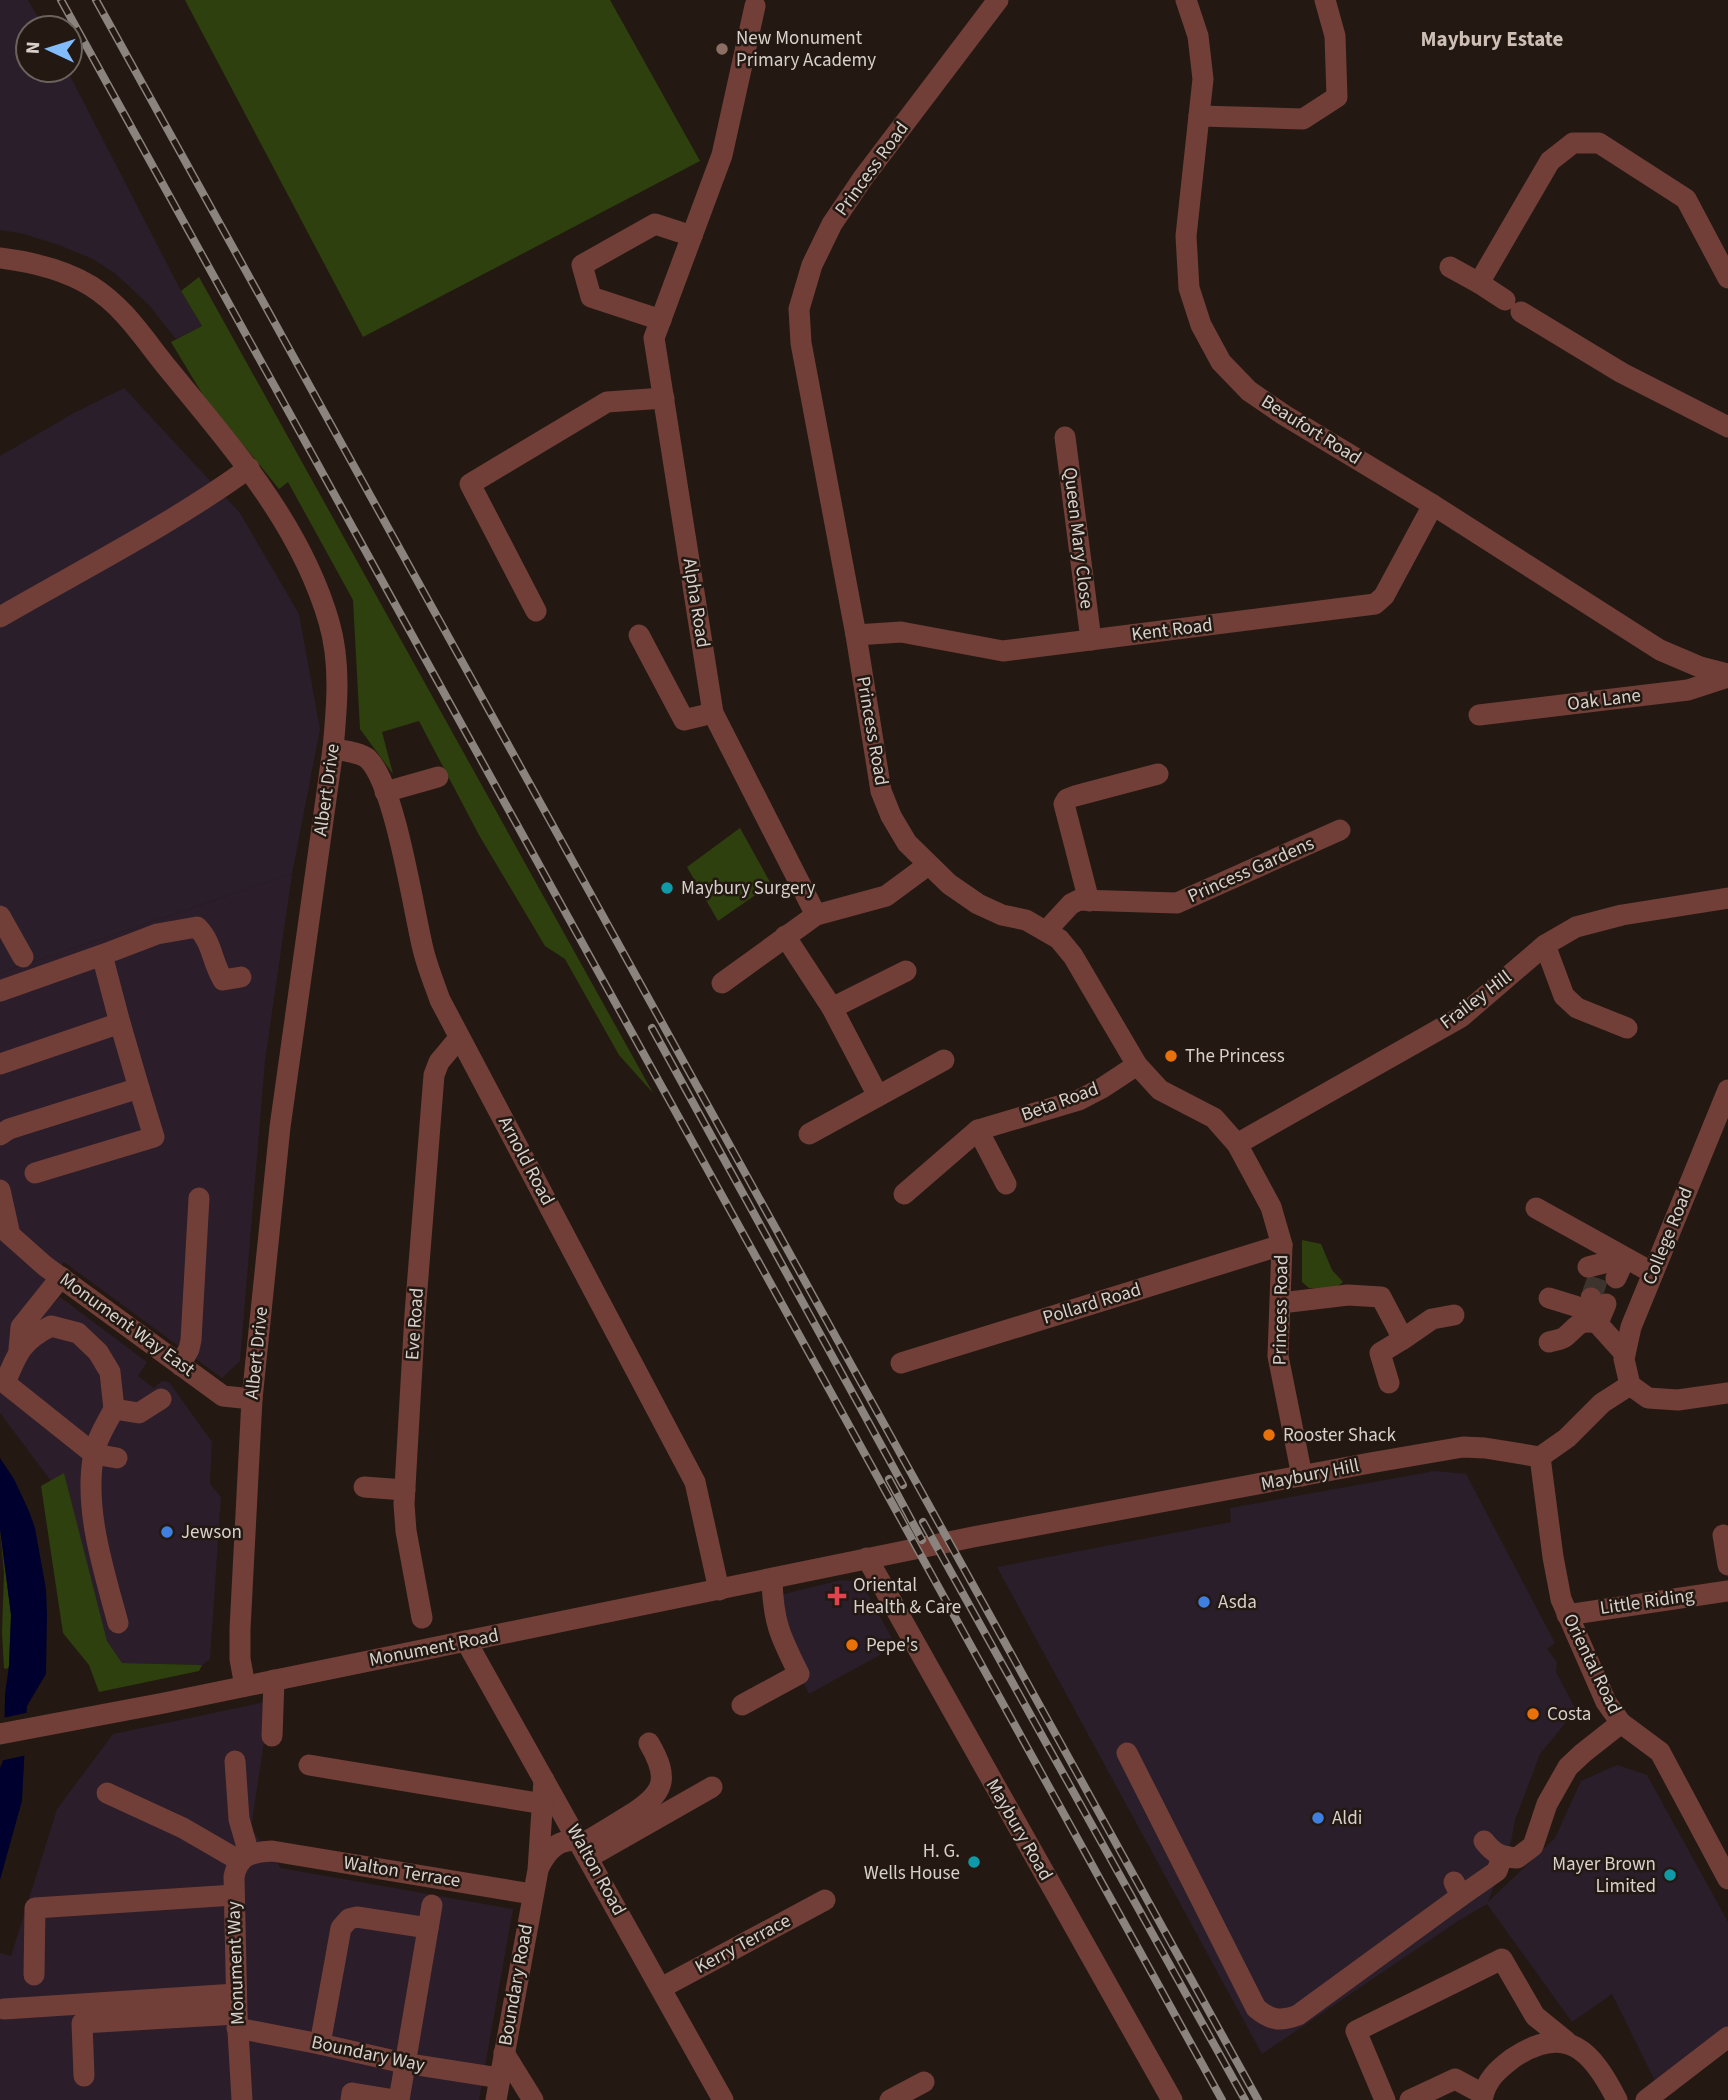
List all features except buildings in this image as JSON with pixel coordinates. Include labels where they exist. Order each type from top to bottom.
[{"type":"street","name":"Princess Road","points":[[998,0],[863,178],[832,224],[812,265],[799,309],[803,356],[856,635],[881,790],[891,817],[907,843],[928,865],[978,904],[1002,915],[1026,920],[1059,939],[1073,956],[1136,1065],[1160,1090],[1214,1118],[1237,1144],[1272,1207],[1282,1245],[1278,1356],[1302,1476]]},
{"type":"street","name":"Beaufort Road","points":[[1186,0],[1198,36],[1203,79],[1186,236],[1189,288],[1201,325],[1222,362],[1249,391],[1284,415],[1433,505],[1660,650],[1700,667],[1728,675]]},
{"type":"street","points":[[1199,116],[1303,119],[1337,97],[1335,36],[1325,0]]},
{"type":"street","name":"Alpha Road","points":[[755,6],[722,155],[654,338],[713,713],[816,915]]},
{"type":"street","points":[[1479,283],[1550,161],[1573,143],[1599,143],[1686,199],[1728,278]]},
{"type":"street","points":[[661,320],[591,298],[582,265],[655,224],[692,236]]},
{"type":"street","name":"Albert Drive","points":[[0,258],[58,270],[90,286],[115,304],[135,325],[249,467],[289,531],[314,578],[330,623],[338,686],[332,749],[280,1127],[252,1399],[241,1467],[240,1659],[245,1686]]},
{"type":"street","points":[[1450,267],[1622,373],[1725,419]]},
{"type":"street","points":[[536,611],[470,484],[607,402],[664,398]]},
{"type":"street","name":"Queen Mary Close","points":[[1065,437],[1091,640]]},
{"type":"street","points":[[0,617],[227,484],[249,467]]},
{"type":"street","name":"Kent Road","points":[[856,635],[901,632],[1003,651],[1375,604],[1384,596],[1433,505]]},
{"type":"street","points":[[639,635],[684,720],[713,713]]},
{"type":"street","name":"Oak Lane","points":[[1479,715],[1688,690],[1728,675]]},
{"type":"street","name":"Arnold Road","points":[[332,749],[366,757],[377,770],[403,856],[424,953],[440,1000],[695,1482],[719,1590]]},
{"type":"street","points":[[1089,901],[1064,804],[1067,799],[1075,796],[1158,774]]},
{"type":"street","points":[[385,793],[438,777]]},
{"type":"street","name":"Princess Gardens","points":[[1047,930],[1071,904],[1079,900],[1177,903],[1340,830]]},
{"type":"street","points":[[722,983],[816,915],[886,896],[928,865]]},
{"type":"street","name":"Frailey Hill","points":[[1237,1144],[1461,1017],[1545,945],[1576,927],[1622,915],[1728,898]]},
{"type":"street","points":[[0,916],[23,957]]},
{"type":"street","points":[[0,991],[157,934],[197,927],[208,939],[214,964],[223,980],[241,977]]},
{"type":"street","points":[[785,936],[832,1008],[878,1096]]},
{"type":"street","points":[[1545,945],[1564,996],[1577,1008],[1627,1028]]},
{"type":"street","points":[[35,1173],[154,1137],[102,956]]},
{"type":"street","points":[[832,1008],[906,971]]},
{"type":"street","points":[[0,1063],[120,1023]]},
{"type":"street","name":"Eve Road","points":[[422,1618],[407,1531],[405,1490],[433,1075],[439,1062],[459,1038]]},
{"type":"street","points":[[810,1133],[944,1060]]},
{"type":"street","name":"Beta Road","points":[[904,1194],[978,1130],[1079,1100],[1136,1065]]},
{"type":"street","points":[[0,1135],[9,1129],[139,1088]]},
{"type":"street","name":"College Road","points":[[1630,1385],[1624,1359],[1630,1326],[1728,1090]]},
{"type":"street","points":[[978,1130],[1006,1184]]},
{"type":"street","points":[[0,1190],[5,1230]]},
{"type":"street","points":[[180,1364],[191,1340],[199,1198]]},
{"type":"street","points":[[1536,1208],[1608,1265],[1653,1273]]},
{"type":"street","name":"Monument Way East","points":[[5,1230],[61,1278],[223,1396],[252,1399]]},
{"type":"street","name":"Pollard Road","points":[[901,1363],[1282,1245]]},
{"type":"street","points":[[61,1278],[21,1327],[19,1349],[5,1383],[94,1454],[117,1458]]},
{"type":"street","points":[[1281,1303],[1364,1295],[1381,1297],[1403,1339]]},
{"type":"street","points":[[1549,1298],[1590,1306],[1625,1354]]},
{"type":"street","points":[[1549,1342],[1564,1338],[1575,1326],[1585,1321],[1590,1306]]},
{"type":"street","points":[[1389,1383],[1380,1353],[1432,1319],[1454,1315]]},
{"type":"street","points":[[19,1349],[38,1332],[51,1326],[78,1333],[98,1352],[110,1372],[114,1409],[94,1454],[92,1493],[98,1547],[118,1623]]},
{"type":"street","points":[[1539,1457],[1567,1438],[1602,1403],[1630,1385],[1648,1398],[1678,1400],[1728,1393]]},
{"type":"street","points":[[114,1409],[139,1413],[161,1399]]},
{"type":"street","name":"Maybury Hill","points":[[867,1558],[1463,1447],[1539,1457]]},
{"type":"street","name":"Oriental Road","points":[[1539,1457],[1556,1578],[1567,1615],[1606,1702],[1621,1723],[1660,1752],[1728,1879]]},
{"type":"street","points":[[364,1487],[405,1490]]},
{"type":"street","points":[[1723,1535],[1728,1565]]},
{"type":"street","name":"Monument Road","points":[[0,1734],[719,1590],[772,1586],[867,1558]]},
{"type":"street","name":"Maybury Road","points":[[867,1558],[1172,2100]]},
{"type":"street","points":[[742,1705],[799,1674],[778,1631],[773,1612],[772,1586]]},
{"type":"street","name":"Little Riding","points":[[1567,1615],[1728,1591]]},
{"type":"street","name":"Walton Road","points":[[466,1641],[584,1847],[723,2100]]},
{"type":"street","points":[[272,1736],[274,1680]]},
{"type":"street","points":[[1484,1841],[1493,1852],[1502,1857],[1517,1858],[1533,1846],[1547,1804],[1568,1767],[1621,1723]]},
{"type":"street","points":[[584,1847],[647,1804],[659,1792],[662,1782],[661,1767],[649,1743]]},
{"type":"street","points":[[1127,1753],[1256,2008],[1277,2020],[1298,2015],[1458,1889],[1497,1871],[1502,1857]]},
{"type":"street","points":[[234,1760],[245,1858]]},
{"type":"street","points":[[309,1765],[544,1804]]},
{"type":"street","name":"Boundary Road","points":[[496,2100],[538,1870],[544,1778]]},
{"type":"street","points":[[584,1847],[712,1787]]},
{"type":"street","points":[[107,1793],[245,1858]]},
{"type":"street","name":"Boundary Road","points":[[538,1870],[546,1854],[554,1846],[568,1840],[584,1847]]},
{"type":"street","name":"Walton Terrace","points":[[245,1858],[272,1851],[532,1894]]},
{"type":"street","name":"Monument Way","points":[[242,2100],[234,1895],[235,1869],[245,1858]]},
{"type":"street","points":[[34,1975],[35,1908],[234,1895]]},
{"type":"street","name":"Kerry Terrace","points":[[661,1988],[825,1900]]},
{"type":"street","points":[[351,2100],[352,2093],[397,2100],[432,1905]]},
{"type":"street","points":[[320,2044],[344,1923],[358,1917],[428,1928]]},
{"type":"street","points":[[1385,2100],[1356,2031],[1502,1959],[1535,2016],[1590,2057],[1605,2075],[1617,2100]]},
{"type":"street","points":[[4,2009],[237,2012]]},
{"type":"street","points":[[84,2076],[82,2023],[237,2012]]},
{"type":"street","name":"Boundary Way","points":[[237,2012],[320,2044],[404,2063],[500,2078]]},
{"type":"street","points":[[1646,2100],[1728,2038]]},
{"type":"street","points":[[1410,2100],[1455,2079],[1483,2097],[1488,2081],[1495,2072],[1526,2050],[1553,2041],[1567,2042]]},
{"type":"street","points":[[504,2053],[533,2100]]},
{"type":"street","points":[[890,2100],[924,2082]]},
{"type":"shaded area","points":[[0,0],[28,0],[36,14],[14,14],[14,84],[74,84],[181,291],[202,326],[176,339],[149,305],[116,274],[93,259],[24,234],[0,230]]},
{"type":"shaded area","points":[[124,388],[240,513],[299,614],[320,729],[292,874],[0,973],[0,456],[74,413]]},
{"type":"shaded area","points":[[292,874],[265,1061],[240,1361],[222,1378],[64,1262],[16,1322],[46,1310],[60,1297],[147,1362],[138,1376],[154,1388],[162,1381],[169,1382],[212,1442],[210,1484],[221,1497],[210,1659],[202,1665],[122,1663],[107,1641],[63,1474],[51,1481],[0,1413],[0,973]]},
{"type":"shaded area","points":[[0,1458],[14,1479],[35,1528],[46,1589],[47,1615],[46,1674],[27,1706],[22,1801],[0,1880],[0,1768],[4,1758],[5,1694],[11,1615],[0,1529]]},
{"type":"shaded area","points":[[1435,1471],[1466,1474],[1555,1643],[1547,1649],[1557,1662],[1556,1672],[1576,1710],[1540,1754],[1488,1902],[1555,1838],[1581,1781],[1617,1765],[1647,1775],[1728,1922],[1728,2027],[1656,2083],[1612,1994],[1572,2022],[1487,1904],[1262,2054],[997,1567],[1231,1522],[1230,1508]]},
{"type":"shaded area","points":[[841,1580],[853,1581],[863,1586],[896,1646],[809,1694],[799,1674],[772,1597]]},
{"type":"shaded area","points":[[270,1701],[251,1829],[281,1868],[513,1909],[479,2100],[0,2100],[0,1953],[11,1956],[57,1809],[113,1734]]},
{"type":"green space","points":[[185,0],[610,0],[700,161],[363,337]]},
{"type":"green space","points":[[199,277],[653,1093],[619,1055],[565,959],[545,946],[479,835],[419,721],[382,732],[393,774],[360,729],[353,600],[288,482],[279,489],[203,395],[171,342],[202,326],[181,291]]},
{"type":"green space","points":[[740,828],[771,884],[718,921],[687,867]]},
{"type":"green space","points":[[1302,1240],[1321,1244],[1332,1270],[1343,1282],[1334,1289],[1309,1288],[1302,1282]]},
{"type":"green space","points":[[64,1473],[107,1641],[122,1663],[202,1665],[199,1671],[99,1692],[89,1665],[63,1633],[41,1486]]},
{"type":"green space","points":[[0,1529],[11,1615],[7,1669],[4,1668],[2,1632],[4,1573]]},
{"type":"pier","points":[[30,1712],[27,1755],[0,1761],[3,1718]]},
{"type":"tunnel","points":[[1591,1298],[1600,1272]]},
{"type":"railway","points":[[61,0],[1222,2100]]},
{"type":"railway","points":[[96,0],[1258,2100]]},
{"type":"railway","points":[[652,1028],[903,1485]]},
{"type":"railway","points":[[889,1479],[922,1540]]},
{"type":"railway","points":[[923,1522],[1245,2100]]},
{"type":"place","name":"New Monument Primary Academy","points":[[722,49]]},
{"type":"place","name":"Maybury Surgery","points":[[667,888]]},
{"type":"place","name":"The Princess","points":[[1171,1056]]},
{"type":"place","name":"Rooster Shack","points":[[1269,1435]]},
{"type":"place","name":"Jewson","points":[[167,1532]]},
{"type":"place","name":"Oriental Health & Care","points":[[837,1596]]},
{"type":"place","name":"Asda","points":[[1204,1602]]},
{"type":"place","name":"Pepe's","points":[[852,1645]]},
{"type":"place","name":"Costa","points":[[1533,1714]]},
{"type":"place","name":"Aldi","points":[[1318,1818]]},
{"type":"place","name":"H. G. Wells House","points":[[974,1862]]},
{"type":"place","name":"Mayer Brown Limited","points":[[1670,1875]]},
{"type":"district","name":"Maybury Estate","points":[[1492,39]]}]
